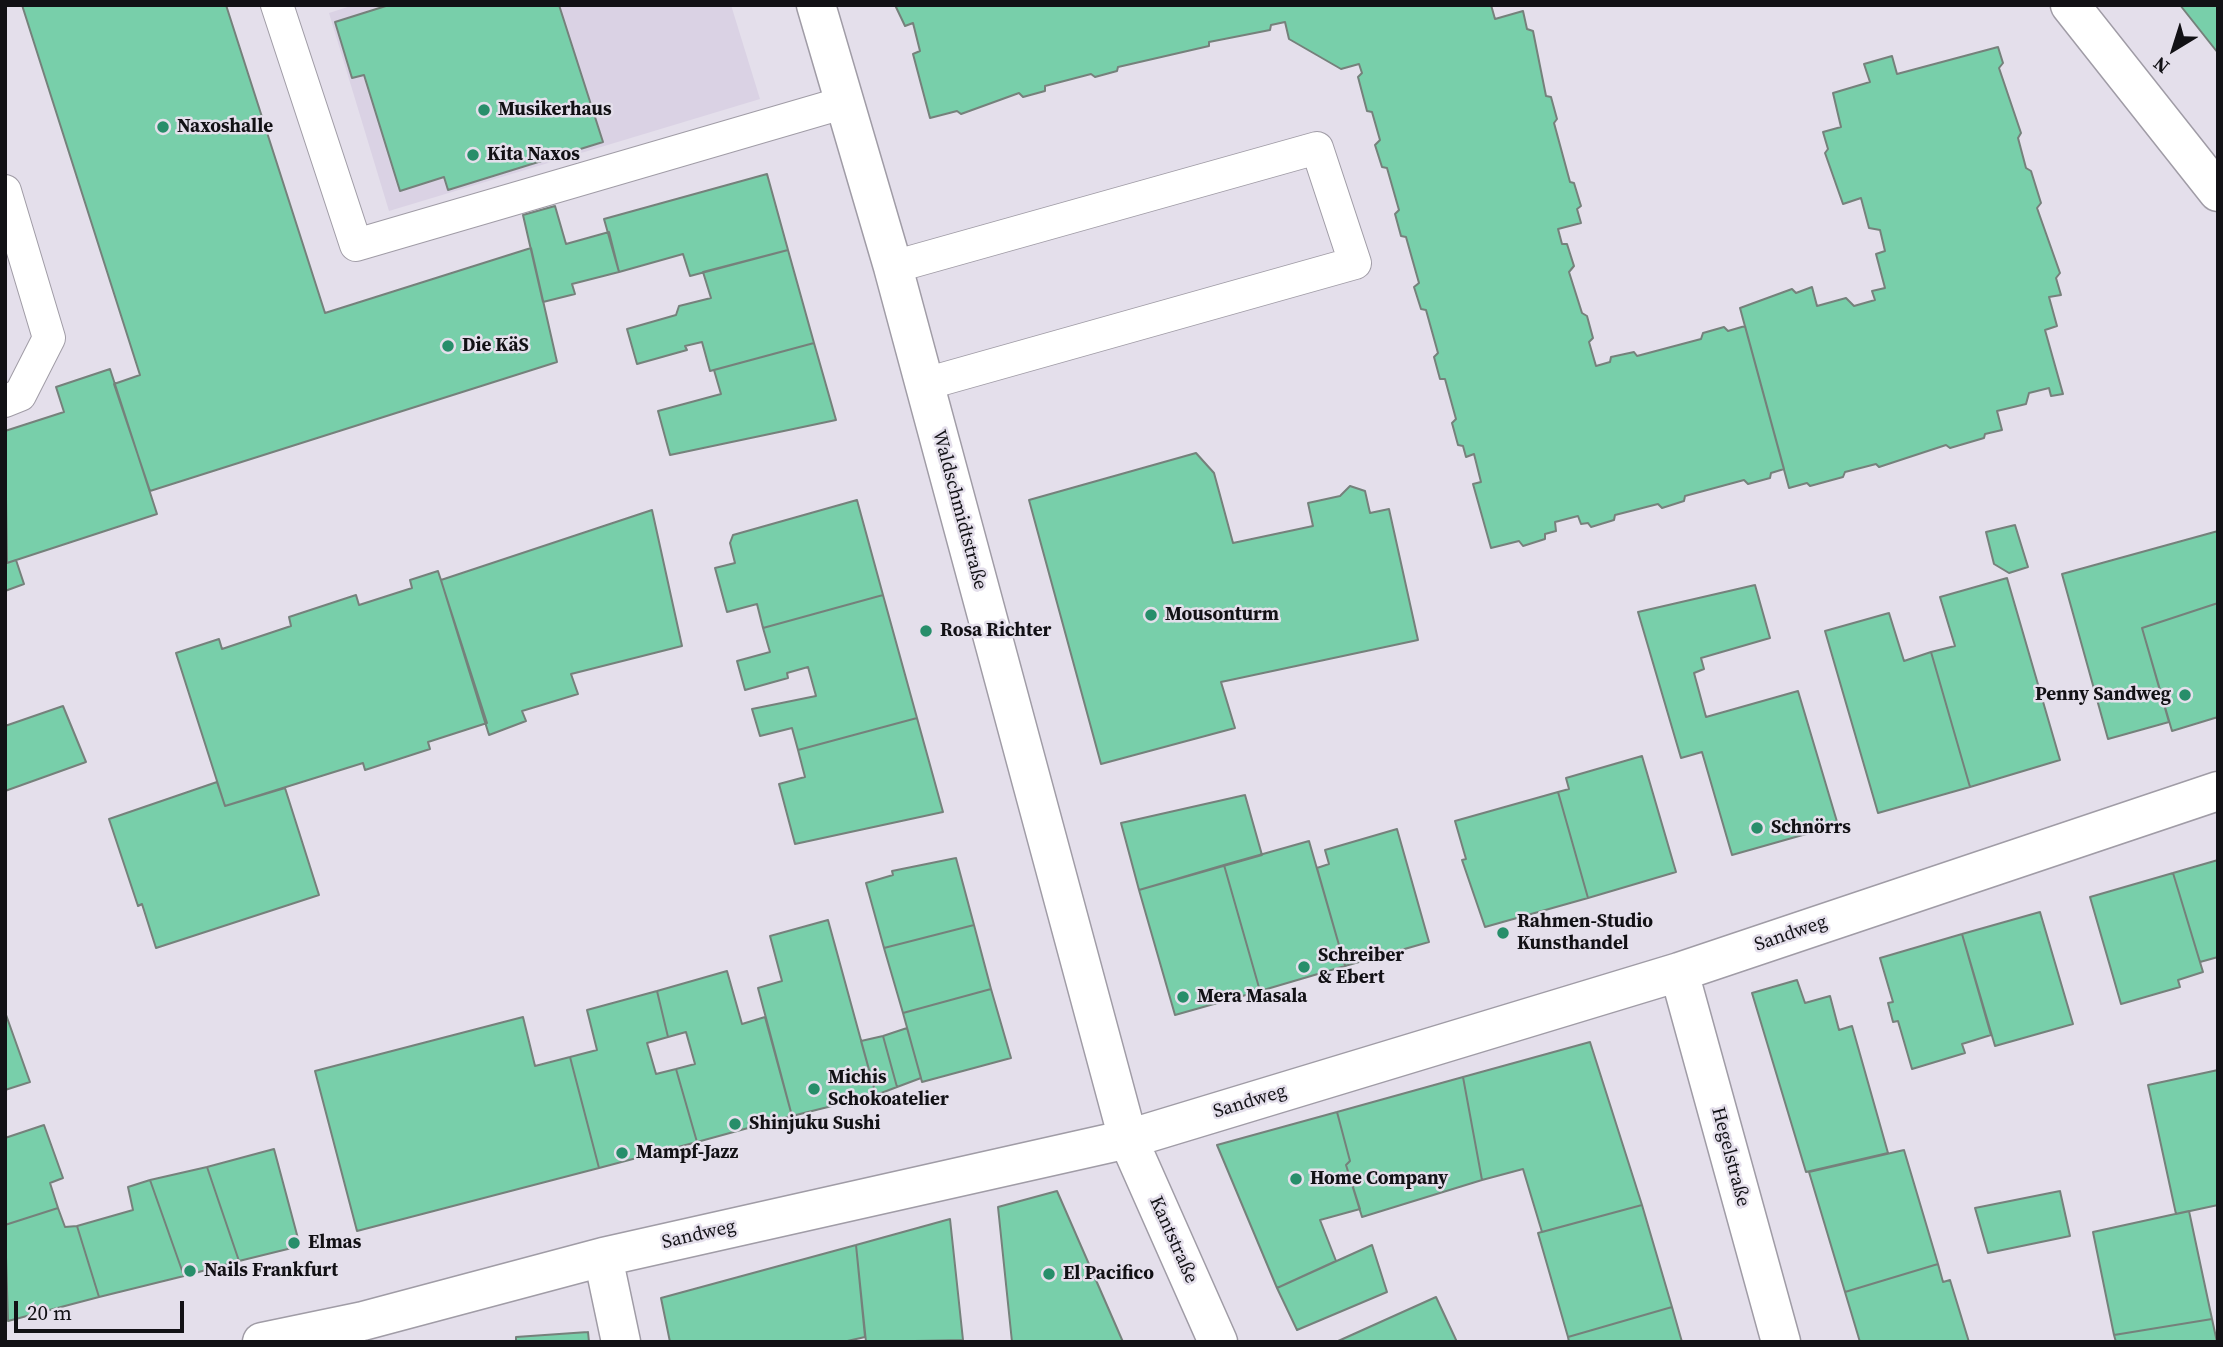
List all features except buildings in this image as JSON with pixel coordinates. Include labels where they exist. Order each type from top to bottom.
[{"type":"street","name":"Waldschmidtstraße","points":[[816,5],[893,267],[1128,1139]]},
{"type":"street","points":[[2070,5],[2218,192]]},
{"type":"street","name":"Sandweg","points":[[274,1340],[363,1321],[603,1257],[1128,1139],[1679,972],[2218,792]]},
{"type":"street","name":"Hegelstraße","points":[[1679,972],[1780,1342]]},
{"type":"street","name":"Kantstraße","points":[[1128,1139],[1218,1342]]},
{"type":"street","points":[[603,1257],[621,1342]]},
{"type":"lane","points":[[277,5],[356,245],[846,102]]},
{"type":"lane","points":[[893,267],[1317,148],[1355,263],[925,384]]},
{"type":"lane","points":[[5,191],[50,338],[20,395],[5,401]]},
{"type":"shaded area","name":"Kita Naxos","points":[[354,5],[731,5],[760,99],[389,211],[329,13]]},
{"type":"place","name":"Musikerhaus","points":[[484,110]]},
{"type":"place","name":"Naxoshalle","points":[[163,127]]},
{"type":"place","name":"Kita Naxos","points":[[473,155]]},
{"type":"place","name":"Die KäS","points":[[448,346]]},
{"type":"place","name":"Mousonturm","points":[[1151,615]]},
{"type":"place","name":"Rosa Richter","points":[[926,631]]},
{"type":"place","name":"Penny Sandweg","points":[[2185,695]]},
{"type":"place","name":"Schnörrs","points":[[1757,828]]},
{"type":"place","name":"Rahmen-Studio Kunsthandel","points":[[1503,933]]},
{"type":"place","name":"Schreiber & Ebert","points":[[1304,967]]},
{"type":"place","name":"Mera Masala","points":[[1183,997]]},
{"type":"place","name":"Michis Schokoatelier","points":[[814,1089]]},
{"type":"place","name":"Shinjuku Sushi","points":[[735,1124]]},
{"type":"place","name":"Mampf-Jazz","points":[[622,1153]]},
{"type":"place","name":"Home Company","points":[[1296,1179]]},
{"type":"place","name":"Elmas","points":[[294,1243]]},
{"type":"place","name":"Nails Frankfurt","points":[[190,1271]]},
{"type":"place","name":"El Pacifico","points":[[1049,1274]]}]
